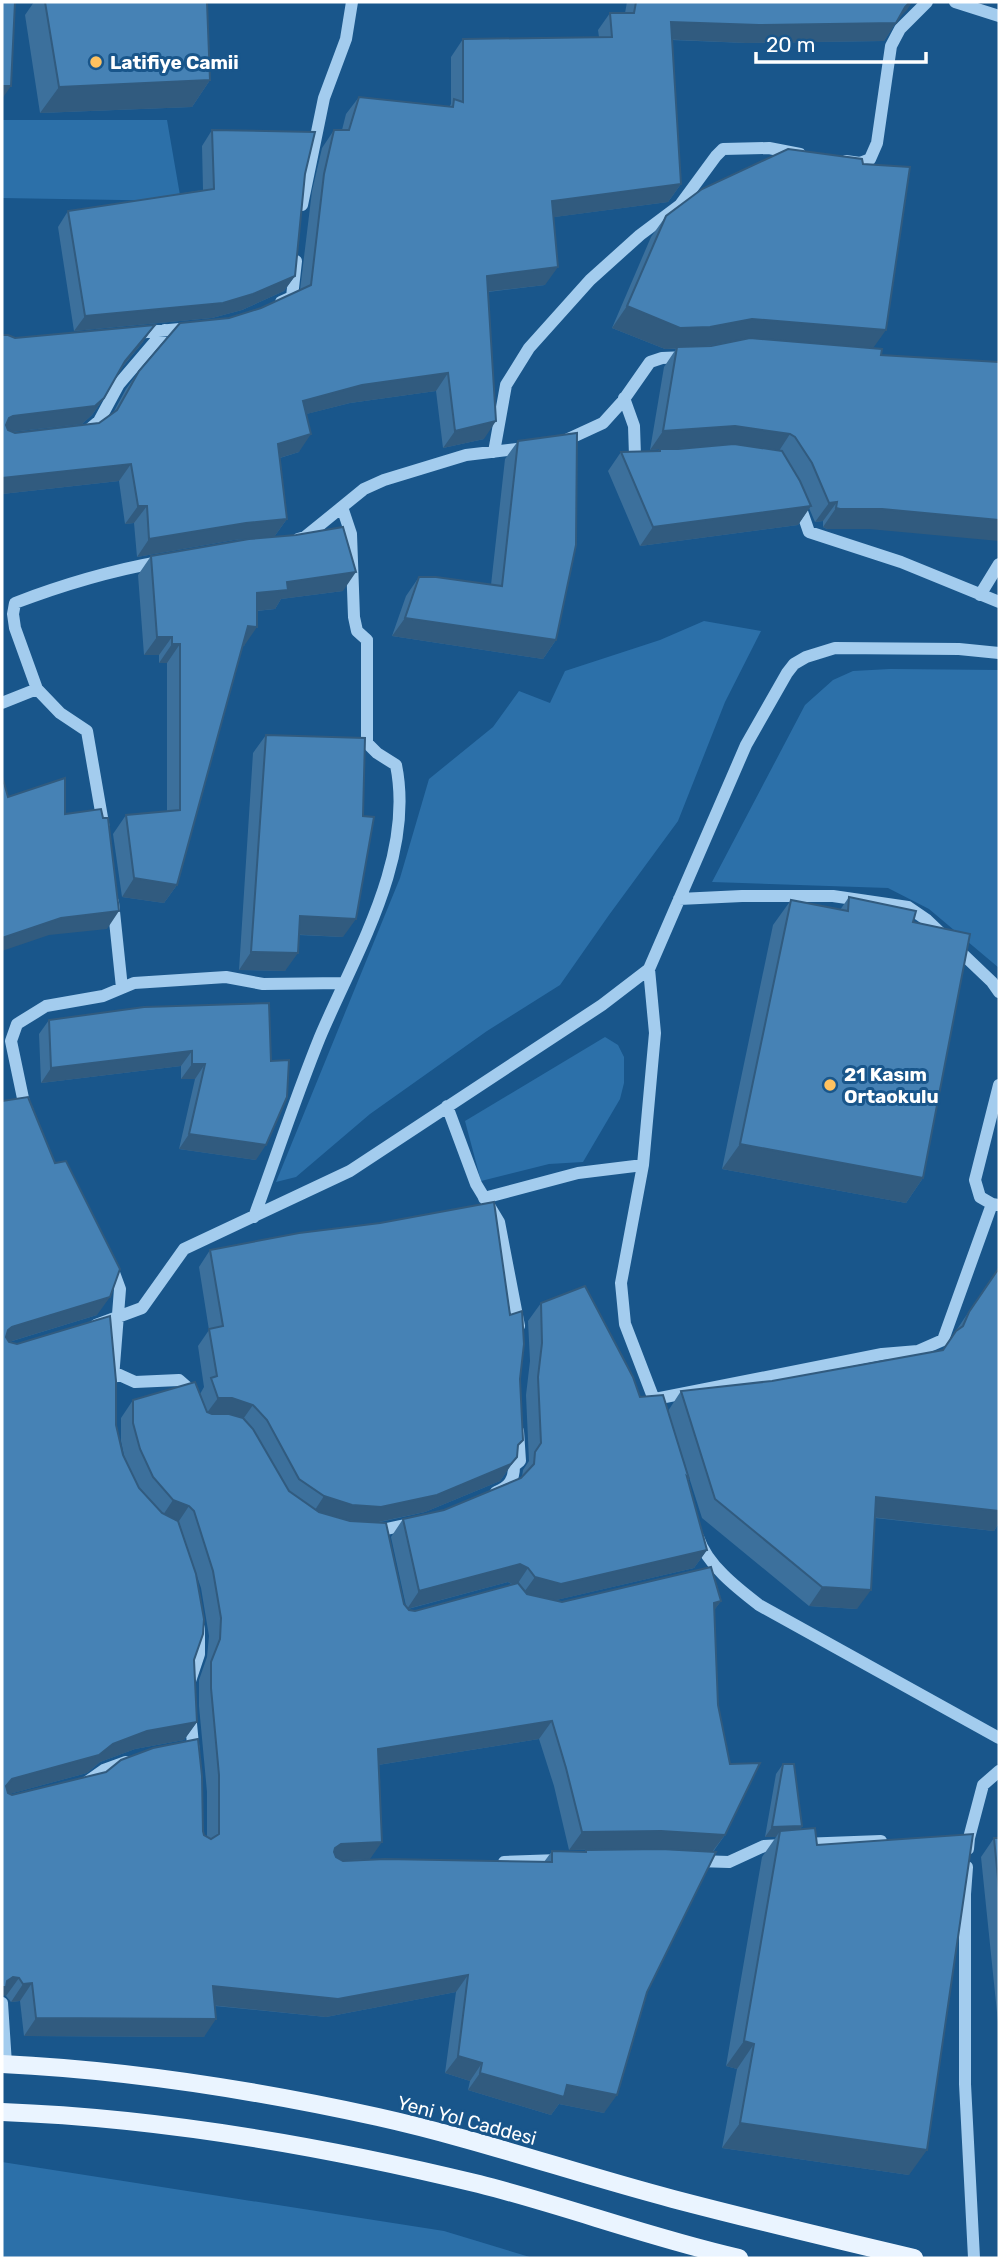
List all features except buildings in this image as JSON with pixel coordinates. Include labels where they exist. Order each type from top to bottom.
[{"type":"main road","name":"Yeni Yol Caddesi","points":[[4,2064],[148,2076],[377,2117],[471,2140],[673,2199],[914,2258]]},
{"type":"main road","points":[[2,2112],[73,2115],[172,2126],[376,2161],[481,2185],[739,2258]]},
{"type":"street","points":[[300,217],[303,190],[324,98],[346,39],[352,2]]},
{"type":"street","points":[[838,160],[860,163],[870,159],[877,143],[891,46],[900,29],[927,2]]},
{"type":"street","points":[[956,2],[999,16]]},
{"type":"street","points":[[494,452],[506,385],[530,348],[590,280],[640,235],[680,205],[723,149],[769,148],[815,156]]},
{"type":"street","points":[[268,308],[292,297],[298,244]]},
{"type":"street","points":[[117,335],[201,328]]},
{"type":"street","points":[[74,434],[86,432],[99,421],[119,384],[165,330]]},
{"type":"street","points":[[282,545],[305,537],[364,489],[384,480],[466,455],[545,446],[603,423],[650,362],[662,358],[696,357]]},
{"type":"street","points":[[624,398],[634,426],[635,456],[657,460]]},
{"type":"street","points":[[791,484],[805,514],[809,532],[901,562],[999,602]]},
{"type":"street","points":[[254,1217],[319,1039],[387,883],[398,837],[399,780],[396,765],[377,753],[368,743],[368,640],[357,631],[354,617],[351,534],[342,507]]},
{"type":"street","points":[[106,846],[87,730],[60,713],[37,689],[15,628],[15,603],[61,585],[125,568],[166,561]]},
{"type":"street","points":[[980,595],[999,564]]},
{"type":"street","points":[[663,1425],[625,1324],[621,1283],[643,1165],[655,1033],[649,969],[746,745],[787,673],[794,663],[806,657],[835,648],[948,649],[999,653]]},
{"type":"street","points":[[2,703],[37,689]]},
{"type":"street","points":[[111,884],[122,988]]},
{"type":"street","points":[[679,900],[742,896],[832,896],[908,907],[927,920],[992,982],[999,992]]},
{"type":"street","points":[[82,1330],[142,1308],[184,1249],[350,1171],[602,1005],[649,969]]},
{"type":"street","points":[[35,1126],[24,1103],[11,1041],[17,1024],[46,1006],[103,996],[134,984],[226,977],[263,984],[343,984]]},
{"type":"street","points":[[655,1399],[881,1354],[918,1352],[943,1340],[995,1205],[979,1197],[975,1180],[999,1085]]},
{"type":"street","points":[[447,1106],[476,1184],[499,1222],[519,1318],[520,1340]]},
{"type":"street","points":[[484,1198],[578,1173],[643,1165]]},
{"type":"street","points":[[107,1255],[120,1289],[113,1379],[135,1382],[179,1380],[187,1387],[196,1415]]},
{"type":"street","points":[[480,1499],[505,1488],[514,1477],[514,1466],[520,1461],[518,1420]]},
{"type":"street","points":[[692,1518],[701,1545],[715,1571],[759,1605],[999,1738]]},
{"type":"street","points":[[360,1532],[382,1536],[429,1520]]},
{"type":"street","points":[[196,1613],[200,1636],[199,1654],[190,1678],[196,1770]]},
{"type":"street","points":[[180,1749],[193,1747]]},
{"type":"street","points":[[78,1784],[91,1781],[104,1770],[138,1757]]},
{"type":"street","points":[[974,2258],[965,2084],[963,1838],[983,1785],[999,1771]]},
{"type":"street","points":[[689,1860],[729,1862],[764,1846],[893,1840]]},
{"type":"street","points":[[497,1863],[572,1859]]},
{"type":"street","points":[[2,2003],[4,2064]]},
{"type":"shaded area","points":[[2,120],[167,120],[181,201],[2,198]]},
{"type":"shaded area","points":[[704,621],[761,631],[725,702],[678,821],[560,985],[487,1031],[370,1114],[296,1177],[276,1182],[400,878],[429,779],[493,727],[519,691],[550,703],[565,671],[660,640]]},
{"type":"shaded area","points":[[999,670],[999,968],[929,909],[888,888],[712,882],[805,705],[833,680],[853,671]]},
{"type":"shaded area","points":[[605,1037],[618,1045],[624,1057],[624,1083],[620,1099],[583,1162],[549,1164],[481,1181],[465,1121]]},
{"type":"shaded area","points":[[2,2162],[444,2231],[533,2258],[2,2258]]},
{"type":"place","name":"Latifiye Camii","points":[[96,62]]},
{"type":"place","name":"21 Kasım Ortaokulu","points":[[830,1085]]}]
